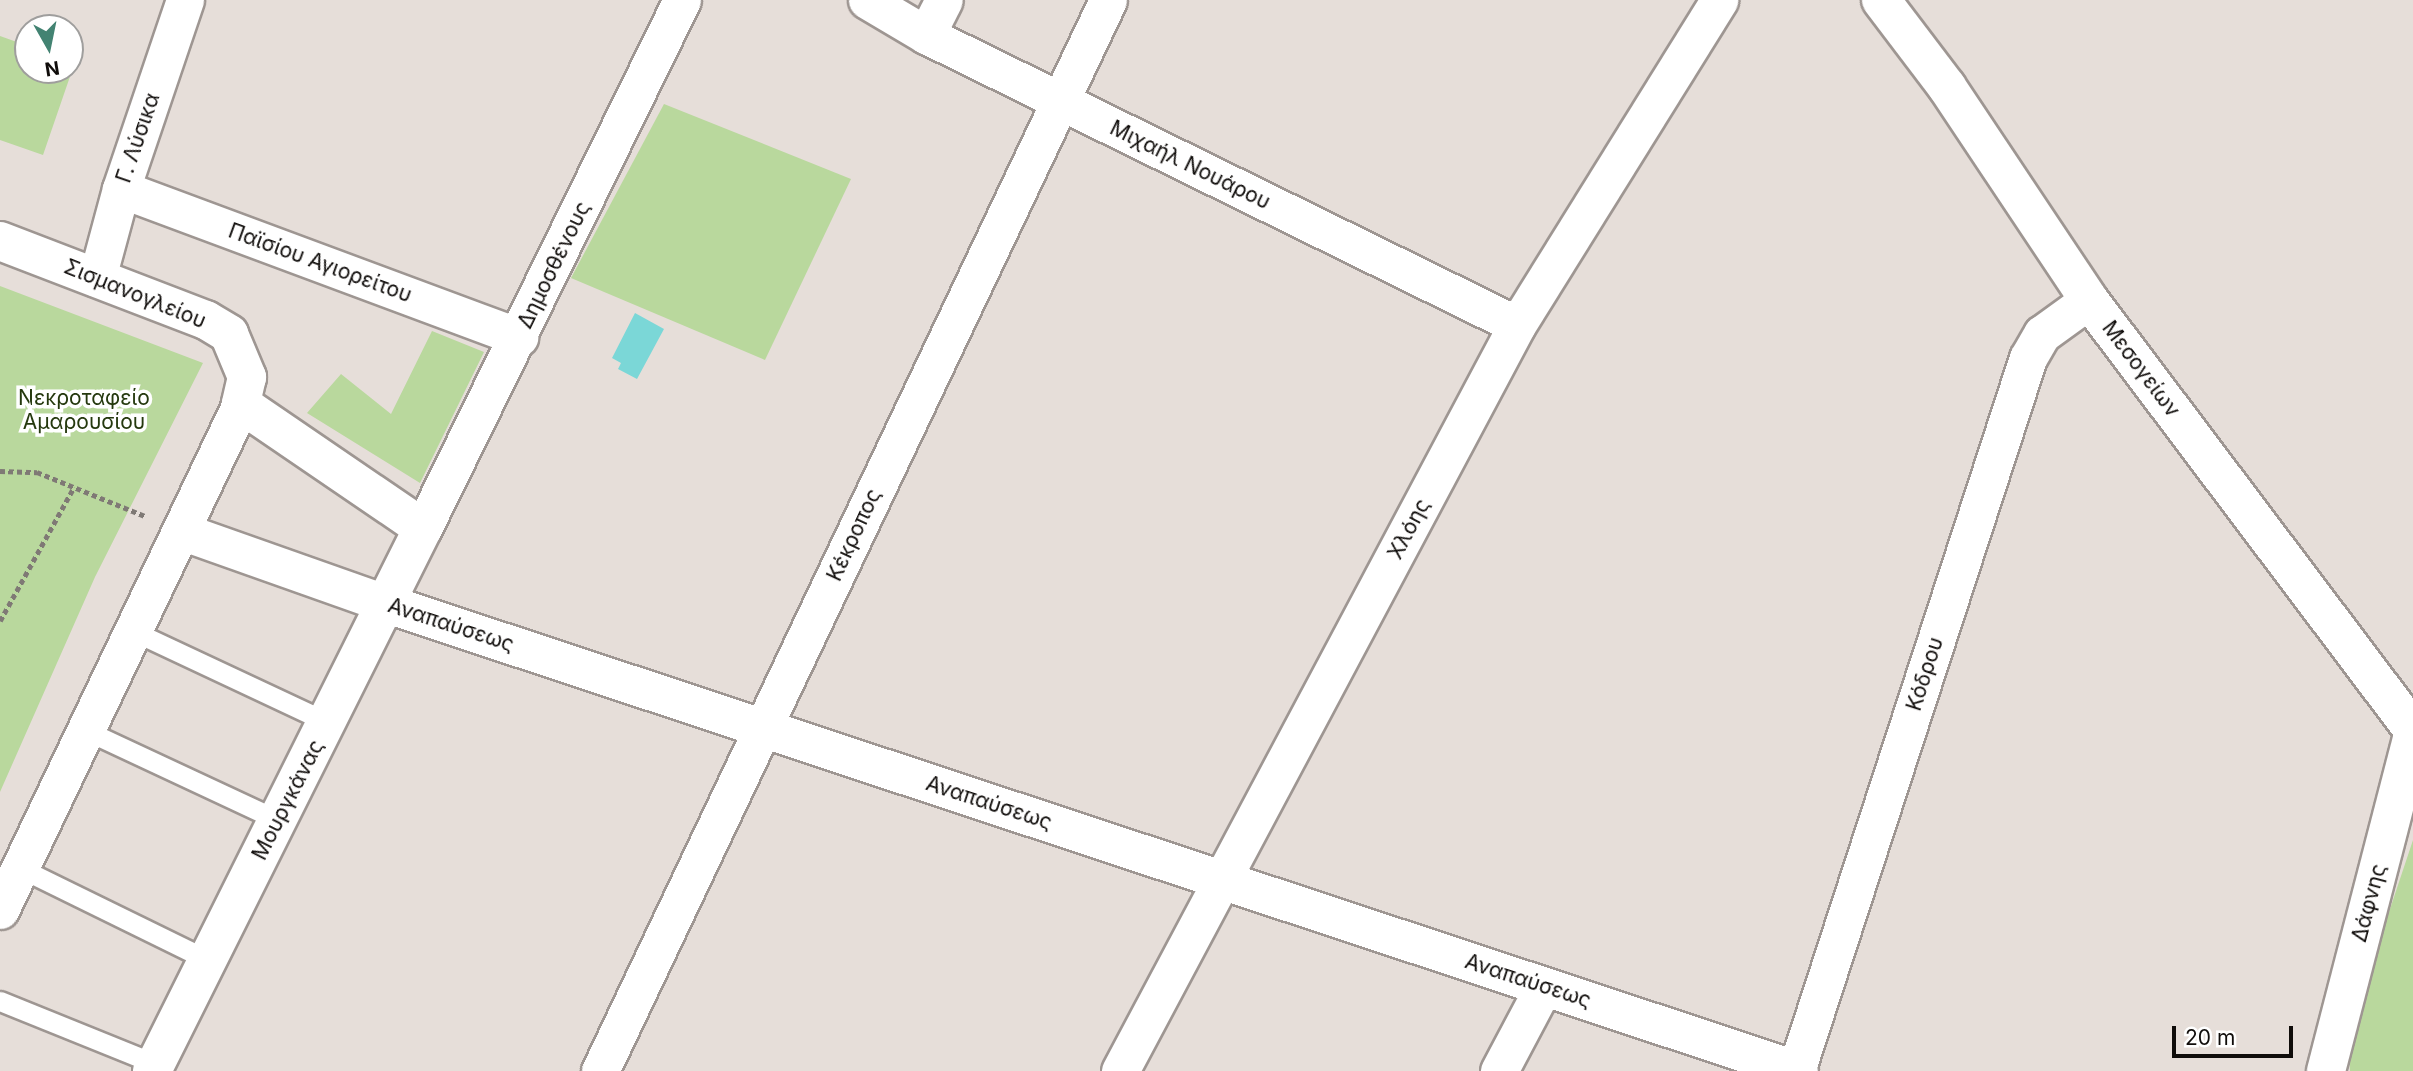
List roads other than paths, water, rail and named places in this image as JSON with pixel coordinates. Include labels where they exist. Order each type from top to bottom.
[{"type":"street","name":"Γ. Λύσικα","points":[[97,278],[121,189],[185,0]]},
{"type":"street","name":"Δημοσθένους","points":[[423,528],[682,0]]},
{"type":"street","name":"Μιχαήλ Νουάρου","points":[[867,0],[926,36],[1517,325]]},
{"type":"street","points":[[926,36],[944,0]]},
{"type":"street","name":"Κέκροπος","points":[[600,1071],[1108,0]]},
{"type":"street","name":"Χλόης","points":[[1120,1071],[1517,325],[1719,0]]},
{"type":"street","name":"Μεσογείων","points":[[1881,0],[1947,87],[2089,300],[2413,730]]},
{"type":"street","name":"Παϊσίου Αγιορείτου","points":[[121,189],[519,337]]},
{"type":"street","name":"Σισμανογλείου","points":[[0,241],[206,320],[229,334],[247,377],[240,404]]},
{"type":"street","name":"Κόδρου","points":[[1797,1071],[2028,358],[2042,334],[2089,300]]},
{"type":"street","points":[[0,909],[240,404],[423,528]]},
{"type":"street","name":"Μουργκάνας","points":[[154,1067],[423,528]]},
{"type":"street","name":"Αναπαύσεως","points":[[181,531],[387,604],[1797,1071]]},
{"type":"street","name":"Δάφνης","points":[[2326,1071],[2413,735]]},
{"type":"street","points":[[1499,1071],[1544,986]]},
{"type":"lane","points":[[133,631],[327,722]]},
{"type":"lane","points":[[85,730],[278,820]]},
{"type":"lane","points":[[20,868],[208,960]]},
{"type":"lane","points":[[0,1001],[154,1067]]},
{"type":"water","points":[[635,313],[664,329],[637,379],[618,369],[621,363],[612,358]]},
{"type":"park label","name":"Νεκροταφείο Αμαρουσίου","points":[[84,410]]}]
